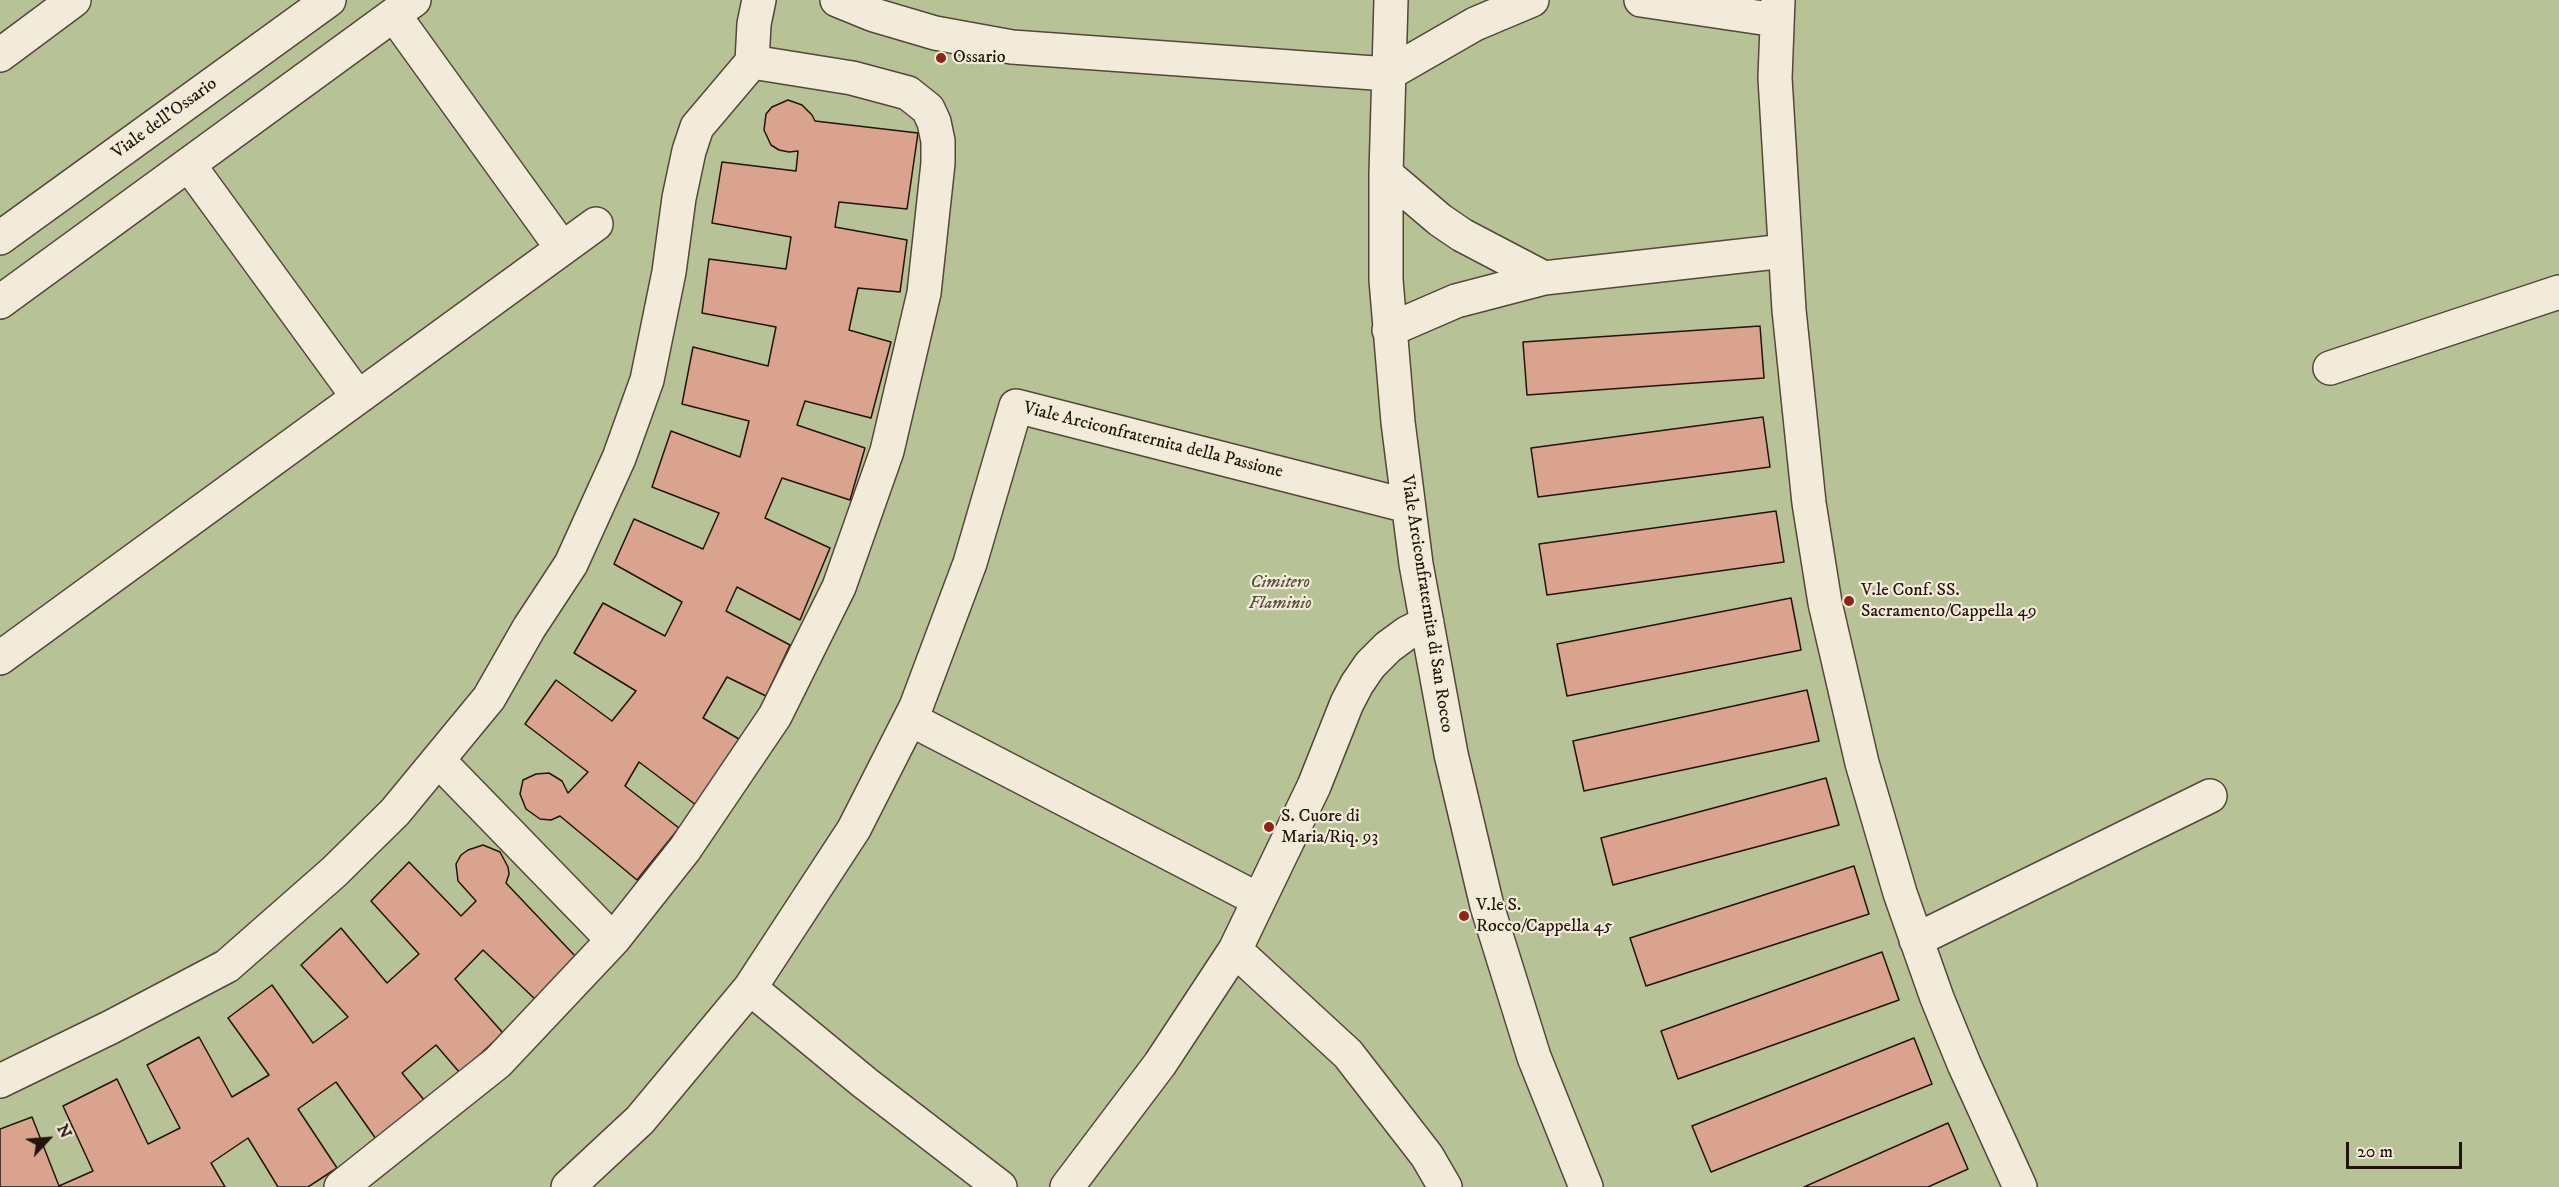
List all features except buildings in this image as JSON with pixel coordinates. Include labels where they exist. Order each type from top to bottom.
[{"type":"lane","points":[[0,55],[74,0]]},
{"type":"lane","name":"Viale dell'Ossario","points":[[0,238],[329,0]]},
{"type":"lane","points":[[0,1081],[111,1027],[227,966],[349,857],[395,812],[489,698],[529,628],[571,564],[619,458],[647,380],[669,272],[688,151],[697,127],[752,62],[754,24],[759,0]]},
{"type":"lane","points":[[837,0],[874,15],[935,33],[1012,47],[1388,74],[1475,24],[1532,0]]},
{"type":"lane","name":"Viale Arciconfraternita di San Rocco","points":[[1391,0],[1386,174],[1386,280],[1389,330],[1408,506],[1427,623],[1453,764],[1490,917],[1534,1057],[1586,1187]]},
{"type":"lane","points":[[1641,0],[1777,10],[1775,78],[1785,251],[1806,473],[1825,603],[1867,783],[1916,940],[1964,1064],[2020,1187]]},
{"type":"lane","points":[[0,302],[404,7],[562,248]]},
{"type":"lane","points":[[341,1187],[498,1062],[614,939],[685,849],[775,716],[839,587],[887,451],[924,293],[938,163],[938,141],[934,122],[928,109],[908,93],[891,87],[752,62]]},
{"type":"lane","points":[[189,165],[358,397]]},
{"type":"lane","points":[[1386,174],[1440,220],[1462,235],[1544,278]]},
{"type":"lane","points":[[0,658],[596,224]]},
{"type":"lane","points":[[1389,330],[1456,301],[1544,278],[1785,251]]},
{"type":"lane","points":[[2330,368],[2559,292]]},
{"type":"lane","name":"Viale Arciconfraternita della Passione","points":[[568,1187],[640,1120],[750,987],[854,829],[910,719],[970,563],[1016,406],[1408,506]]},
{"type":"lane","points":[[1067,1187],[1160,1064],[1235,951],[1314,786],[1347,703],[1357,684],[1370,665],[1388,647],[1407,633],[1427,623]]},
{"type":"lane","points":[[910,719],[1259,900]]},
{"type":"lane","points":[[438,760],[614,939]]},
{"type":"lane","points":[[1916,940],[2210,796]]},
{"type":"lane","points":[[1235,951],[1348,1054],[1427,1156],[1445,1187]]},
{"type":"lane","points":[[750,987],[865,1083],[1000,1187]]},
{"type":"green space","name":"Cimitero Flaminio","points":[[0,0],[2559,0],[2559,1187],[0,1187]]},
{"type":"place","name":"Ossario","points":[[941,58]]},
{"type":"place","name":"V.le Conf. SS. Sacramento/Cappella 49","points":[[1849,601]]},
{"type":"place","name":"S. Cuore di Maria/Riq. 93","points":[[1269,827]]},
{"type":"place","name":"V.le S. Rocco/Cappella 45","points":[[1464,916]]}]
